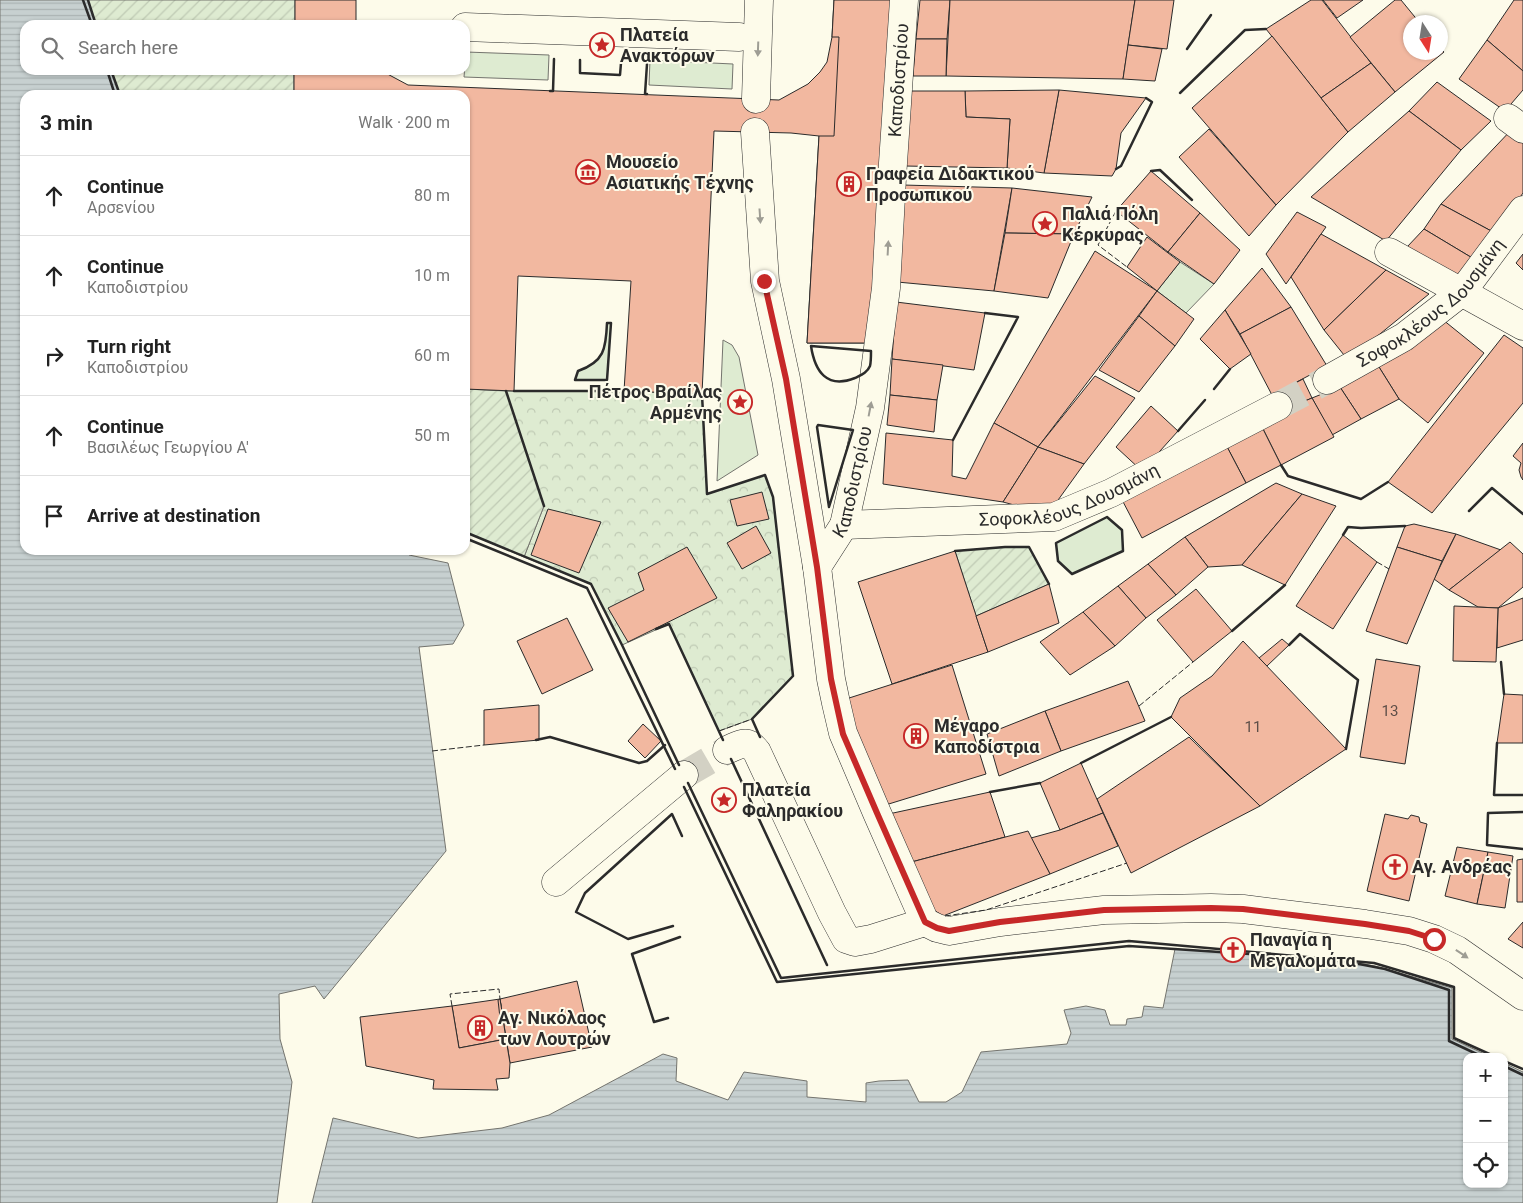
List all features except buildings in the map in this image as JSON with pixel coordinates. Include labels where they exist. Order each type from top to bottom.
[{"type":"street","points":[[756,99],[760,0]]},
{"type":"street","name":"Καποδιστρίου","points":[[817,567],[844,525],[870,408],[886,288],[904,0]]},
{"type":"street","points":[[470,28],[739,37]]},
{"type":"street","points":[[755,132],[764,281],[786,379],[817,567],[831,679],[843,734],[925,922],[949,931],[1000,922],[1104,910],[1211,908],[1243,909],[1365,924],[1409,931],[1434,939],[1457,950],[1523,996]]},
{"type":"street","name":"Σοφοκλέους Δουσμάνη","points":[[1327,380],[1404,337],[1462,292],[1523,210]]},
{"type":"street","points":[[1389,252],[1523,326]]},
{"type":"street","name":"Σοφοκλέους Δουσμάνη","points":[[844,525],[1054,518],[1111,493],[1278,406]]},
{"type":"street","points":[[727,750],[744,743],[752,745],[757,752],[846,939],[855,942],[871,939],[925,922]]},
{"type":"street","points":[[556,882],[684,774]]},
{"type":"green space","points":[[88,0],[295,0],[295,20],[94,20]]},
{"type":"green space","points":[[470,52],[549,55],[548,80],[464,77],[464,75],[470,75]]},
{"type":"green space","points":[[650,60],[733,64],[732,89],[649,85]]},
{"type":"green space","points":[[113,75],[294,75],[294,90],[118,90]]},
{"type":"green space","points":[[1180,262],[1214,284],[1186,313],[1157,291]]},
{"type":"green space","points":[[607,323],[611,323],[607,380],[575,380],[578,371],[593,363],[602,353],[606,340]]},
{"type":"green space","points":[[723,340],[732,345],[739,357],[758,455],[717,481]]},
{"type":"green space","points":[[470,389],[506,391],[544,506],[524,557],[470,534]]},
{"type":"green space","points":[[506,391],[624,391],[702,394],[707,494],[765,475],[773,497],[793,676],[752,719],[719,731],[669,624],[622,645],[591,584],[524,557],[544,506]]},
{"type":"green space","points":[[1107,517],[1122,530],[1123,551],[1072,574],[1058,561],[1056,543]]},
{"type":"green space","points":[[1029,547],[1049,584],[976,616],[955,551]]},
{"type":"shaded area","points":[[0,0],[88,0],[94,20],[20,20],[20,75],[113,75],[118,90],[20,90],[20,555],[409,555],[448,563],[464,625],[453,644],[419,647],[446,851],[324,999],[315,986],[279,994],[280,1039],[292,1082],[277,1203],[0,1203]]},
{"type":"shaded area","points":[[1175,949],[1290,956],[1364,964],[1452,988],[1452,1039],[1482,1053],[1463,1053],[1463,1188],[1508,1188],[1508,1065],[1523,1072],[1523,1203],[312,1203],[333,1118],[418,1138],[502,1128],[549,1115],[663,1054],[677,1058],[676,1081],[728,1100],[744,1072],[807,1081],[807,1097],[866,1102],[866,1083],[908,1080],[919,1102],[946,1102],[962,1092],[981,1052],[1067,1044],[1071,1033],[1064,1010],[1086,1006],[1105,1010],[1110,1025],[1126,1025],[1127,1019],[1142,1017],[1144,1006],[1163,1008]]},
{"type":"tunnel","points":[[1278,406],[1327,380]]},
{"type":"tunnel","points":[[684,775],[727,750]]},
{"type":"fence","points":[[1116,211],[1098,245],[1127,267]]},
{"type":"fence","points":[[1377,562],[1389,569]]},
{"type":"fence","points":[[1139,706],[1193,662]]},
{"type":"fence","points":[[719,731],[752,719]]},
{"type":"fence","points":[[432,751],[484,745]]},
{"type":"fence","points":[[945,916],[986,910],[1127,863]]},
{"type":"fence","points":[[452,1006],[450,994],[499,989],[500,999]]},
{"type":"wall","points":[[83,0],[90,20]]},
{"type":"wall","points":[[88,0],[94,20]]},
{"type":"wall","points":[[1187,49],[1211,15]]},
{"type":"wall","points":[[1180,93],[1245,30],[1266,29]]},
{"type":"wall","points":[[550,91],[553,91],[554,59]]},
{"type":"wall","points":[[580,60],[580,73],[620,75],[621,63]]},
{"type":"wall","points":[[647,64],[645,94],[647,94]]},
{"type":"wall","points":[[109,75],[113,90]]},
{"type":"wall","points":[[113,75],[118,90]]},
{"type":"wall","points":[[1116,169],[1121,166],[1152,102],[1146,98]]},
{"type":"wall","points":[[1151,171],[1160,170],[1192,200]]},
{"type":"wall","points":[[953,440],[1018,317],[985,313]]},
{"type":"wall","points":[[607,323],[611,323],[607,380],[575,380],[578,371],[593,363],[602,353],[606,340],[607,323]]},
{"type":"wall","points":[[811,346],[871,351],[870,366],[866,372],[855,378],[845,381],[830,380],[819,370],[811,346]]},
{"type":"wall","points":[[1214,389],[1230,369]]},
{"type":"wall","points":[[506,391],[544,506]]},
{"type":"wall","points":[[514,391],[624,391]]},
{"type":"wall","points":[[702,394],[707,494],[765,475],[773,497],[793,676],[752,719],[760,737]]},
{"type":"wall","points":[[1178,431],[1205,400]]},
{"type":"wall","points":[[818,425],[853,430],[829,507],[817,427],[818,425]]},
{"type":"wall","points":[[1281,465],[1288,476],[1361,499],[1388,482]]},
{"type":"wall","points":[[1469,511],[1492,488],[1523,514]]},
{"type":"wall","points":[[1107,517],[1122,530],[1123,551],[1072,574],[1058,561],[1056,543],[1107,517]]},
{"type":"wall","points":[[1343,535],[1348,527],[1405,526]]},
{"type":"wall","points":[[470,534],[591,584],[679,765]]},
{"type":"wall","points":[[470,540],[587,588],[675,769]]},
{"type":"wall","points":[[955,551],[1029,547],[1049,584]]},
{"type":"wall","points":[[1232,631],[1285,585]]},
{"type":"wall","points":[[656,629],[669,624],[723,740]]},
{"type":"wall","points":[[1289,645],[1300,634],[1358,680],[1346,749]]},
{"type":"wall","points":[[1501,662],[1504,694]]},
{"type":"wall","points":[[1081,763],[1171,717]]},
{"type":"wall","points":[[536,740],[550,737],[639,763],[647,761],[665,745]]},
{"type":"wall","points":[[1497,743],[1494,795],[1523,795]]},
{"type":"wall","points":[[731,759],[827,965]]},
{"type":"wall","points":[[688,783],[781,978],[1129,941],[1374,963],[1454,987],[1454,1038],[1487,1053]]},
{"type":"wall","points":[[990,792],[1040,783]]},
{"type":"wall","points":[[684,787],[777,982],[1129,946],[1279,956]]},
{"type":"wall","points":[[1523,812],[1488,813],[1487,845],[1523,849]]},
{"type":"wall","points":[[673,926],[628,939],[576,912],[585,893],[672,814],[682,836]]},
{"type":"wall","points":[[668,1018],[654,1022],[632,954],[680,937]]},
{"type":"wall","points":[[1359,964],[1385,969],[1449,990],[1449,1041],[1474,1053]]},
{"type":"wall","points":[[1508,1063],[1523,1069]]},
{"type":"wall","points":[[1508,1068],[1523,1075]]},
{"type":"place","name":"Πλατεία Ανακτόρων","points":[[602,45]]},
{"type":"place","name":"Μουσείο Ασιατικής Τέχνης","points":[[588,172]]},
{"type":"place","name":"Γραφεία Διδακτικού Προσωπικού","points":[[849,184]]},
{"type":"place","name":"Παλιά Πόλη Κέρκυρας","points":[[1045,224]]},
{"type":"place","name":"Πέτρος Βραίλας Αρμένης","points":[[740,402]]},
{"type":"place","name":"Μέγαρο Καποδίστρια","points":[[916,736]]},
{"type":"place","name":"Πλατεία Φαληρακίου","points":[[724,800]]},
{"type":"place","name":"Αγ. Ανδρέας","points":[[1395,867]]},
{"type":"place","name":"Παναγία η Μεγαλομάτα","points":[[1233,950]]},
{"type":"place","name":"Αγ. Νικόλαος των Λουτρών","points":[[480,1028]]},
{"type":"route","points":[[764,281],[786,379],[817,567],[831,679],[843,734],[925,922],[949,931],[1000,922],[1104,910],[1243,909],[1365,924],[1409,931],[1434,939]]}]
